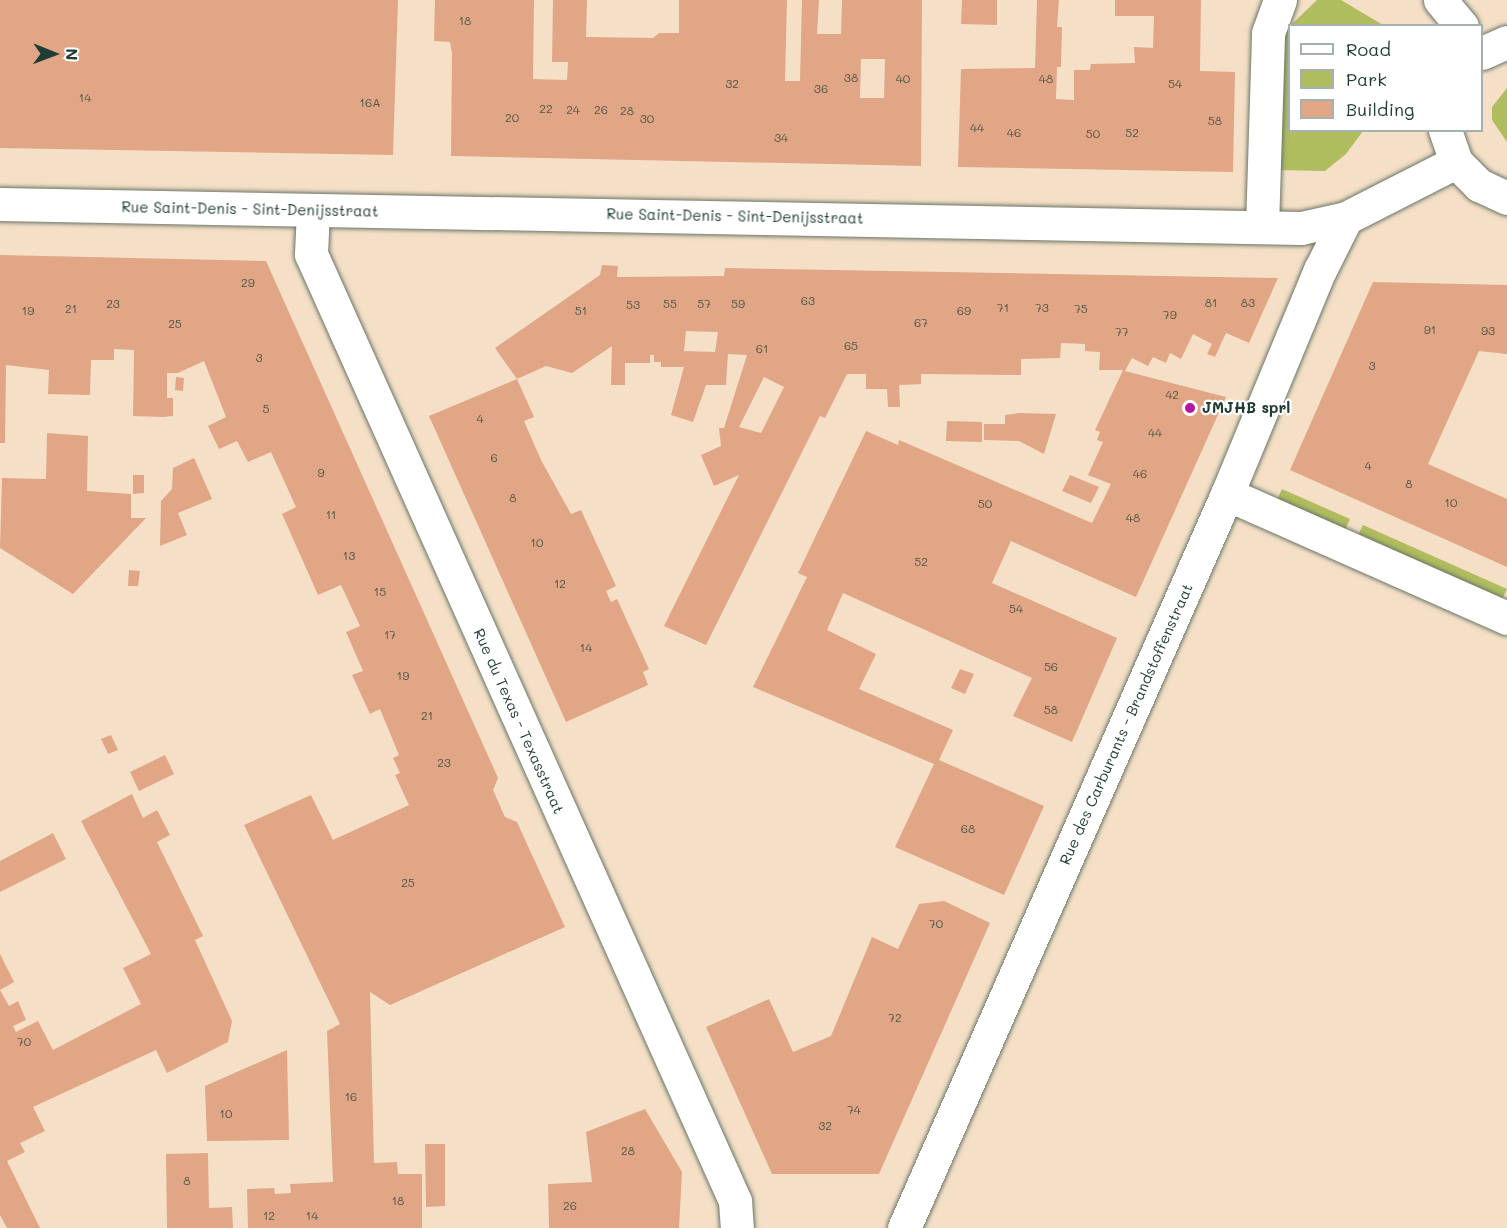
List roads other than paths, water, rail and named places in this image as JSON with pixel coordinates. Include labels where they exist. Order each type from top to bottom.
[{"type":"street","points":[[1262,227],[1268,33],[1280,0]]},
{"type":"street","points":[[1440,0],[1460,24]]},
{"type":"street","points":[[1446,132],[1456,162],[1479,185],[1507,198]]},
{"type":"street","name":"Rue Saint-Denis - Sint-Denijsstraat","points":[[0,204],[1301,228],[1346,218],[1456,162]]},
{"type":"street","name":"Rue du Texas - Texasstraat","points":[[313,211],[311,254],[735,1201],[737,1228]]},
{"type":"street","name":"Rue des Carburants - Brandstoffenstraat","points":[[904,1228],[1227,494],[1320,270],[1346,218]]},
{"type":"street","points":[[1227,494],[1507,618]]},
{"type":"place","name":"JMJHB sprl","points":[[1190,408]]}]
